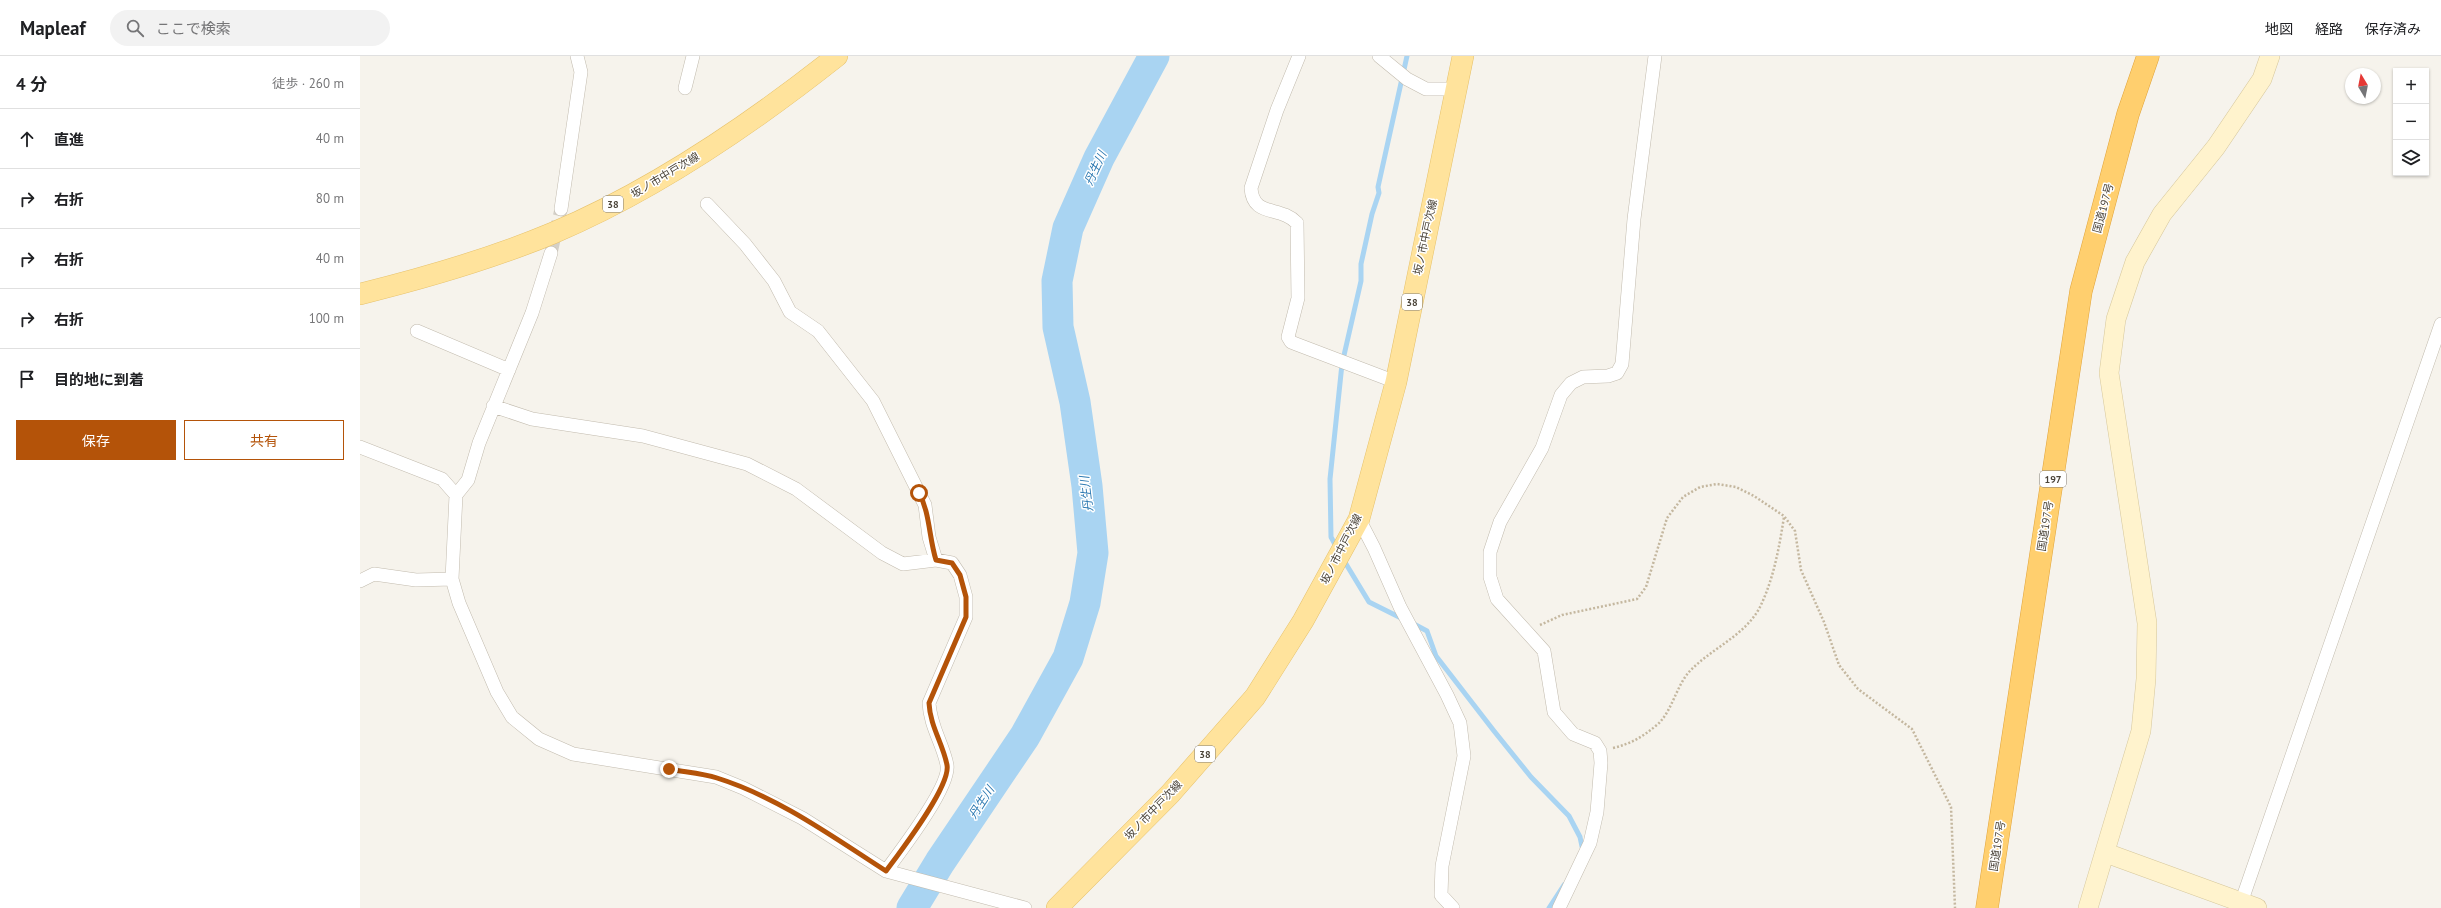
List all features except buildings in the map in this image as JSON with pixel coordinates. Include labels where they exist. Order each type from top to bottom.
[{"type":"highway","name":"国道197号","points":[[1987,908],[2081,291],[2128,114],[2148,56]]},
{"type":"main road","name":"坂ノ市中戸次線","points":[[360,294],[403,284],[506,252],[554,233],[624,199],[712,147],[792,91],[837,56]]},
{"type":"main road","name":"坂ノ市中戸次線","points":[[1057,908],[1170,794],[1255,697],[1303,621],[1359,518],[1396,382],[1463,56]]},
{"type":"street","points":[[561,209],[581,72],[577,56]]},
{"type":"street","points":[[685,88],[693,56]]},
{"type":"street","points":[[1299,56],[1277,110],[1251,188],[1251,199],[1256,206],[1290,216],[1296,223],[1298,298],[1288,337],[1296,344],[1396,382]]},
{"type":"street","points":[[1379,56],[1407,79],[1426,89],[1456,89]]},
{"type":"street","points":[[1559,908],[1590,843],[1597,812],[1600,751],[1595,743],[1573,734],[1554,712],[1544,651],[1498,599],[1490,577],[1490,552],[1500,522],[1542,448],[1561,395],[1571,383],[1583,377],[1608,376],[1616,373],[1622,364],[1635,212],[1655,56]]},
{"type":"street","points":[[2088,908],[2106,853],[2140,730],[2146,679],[2147,623],[2109,373],[2116,319],[2135,262],[2162,214],[2216,147],[2262,79],[2270,56]]},
{"type":"street","points":[[707,204],[745,244],[774,281],[790,312],[818,331],[873,400],[925,505],[929,537],[936,560]]},
{"type":"street","points":[[551,253],[532,313],[493,406],[479,443],[468,480],[456,495],[452,579],[458,603],[497,692],[512,717],[539,739],[573,754],[716,777],[743,788],[802,818],[889,872],[1025,908]]},
{"type":"street","points":[[2106,853],[2249,906],[2441,324]]},
{"type":"street","points":[[418,331],[509,370]]},
{"type":"street","points":[[493,406],[532,419],[643,436],[747,464],[796,489],[882,553],[903,564],[936,560],[952,563],[960,575],[966,597],[966,617],[929,703],[930,716],[948,766],[947,778],[934,802],[889,872]]},
{"type":"street","points":[[360,447],[442,479],[456,495]]},
{"type":"street","points":[[1359,518],[1402,610],[1447,694],[1460,723],[1464,756],[1442,866],[1442,895],[1452,908]]},
{"type":"street","points":[[360,581],[374,574],[416,580],[452,579]]},
{"type":"path","points":[[1517,622],[1540,625],[1562,615],[1637,599],[1646,587],[1667,518],[1683,497],[1700,488],[1717,484],[1736,488],[1754,496],[1784,516],[1795,531],[1801,570],[1824,622],[1839,665],[1858,689],[1912,729],[1951,807],[1955,908]]},
{"type":"path","points":[[1600,751],[1627,745],[1659,723],[1688,673],[1742,628],[1759,608],[1773,577],[1784,516]]},
{"type":"waterway","name":"丹生川","points":[[912,908],[940,862],[1025,736],[1068,658],[1085,603],[1093,553],[1087,486],[1075,402],[1058,327],[1057,281],[1068,228],[1099,158],[1154,56]]},
{"type":"waterway","points":[[1337,548],[1331,537],[1330,479],[1342,364],[1361,281],[1361,264],[1372,214],[1379,193],[1378,187],[1407,56]]},
{"type":"waterway","points":[[1343,559],[1369,602],[1403,619]]},
{"type":"waterway","points":[[1412,623],[1427,631],[1436,656],[1531,777],[1569,816],[1580,837],[1583,851]]},
{"type":"waterway","points":[[1549,908],[1564,885]]},
{"type":"tunnel","points":[[551,253],[561,209]]},
{"type":"route","points":[[669,769],[716,777],[743,788],[802,818],[886,871],[934,802],[947,778],[948,766],[930,716],[929,703],[966,617],[966,597],[960,575],[952,563],[936,560],[929,537],[925,505],[919,493]]}]
